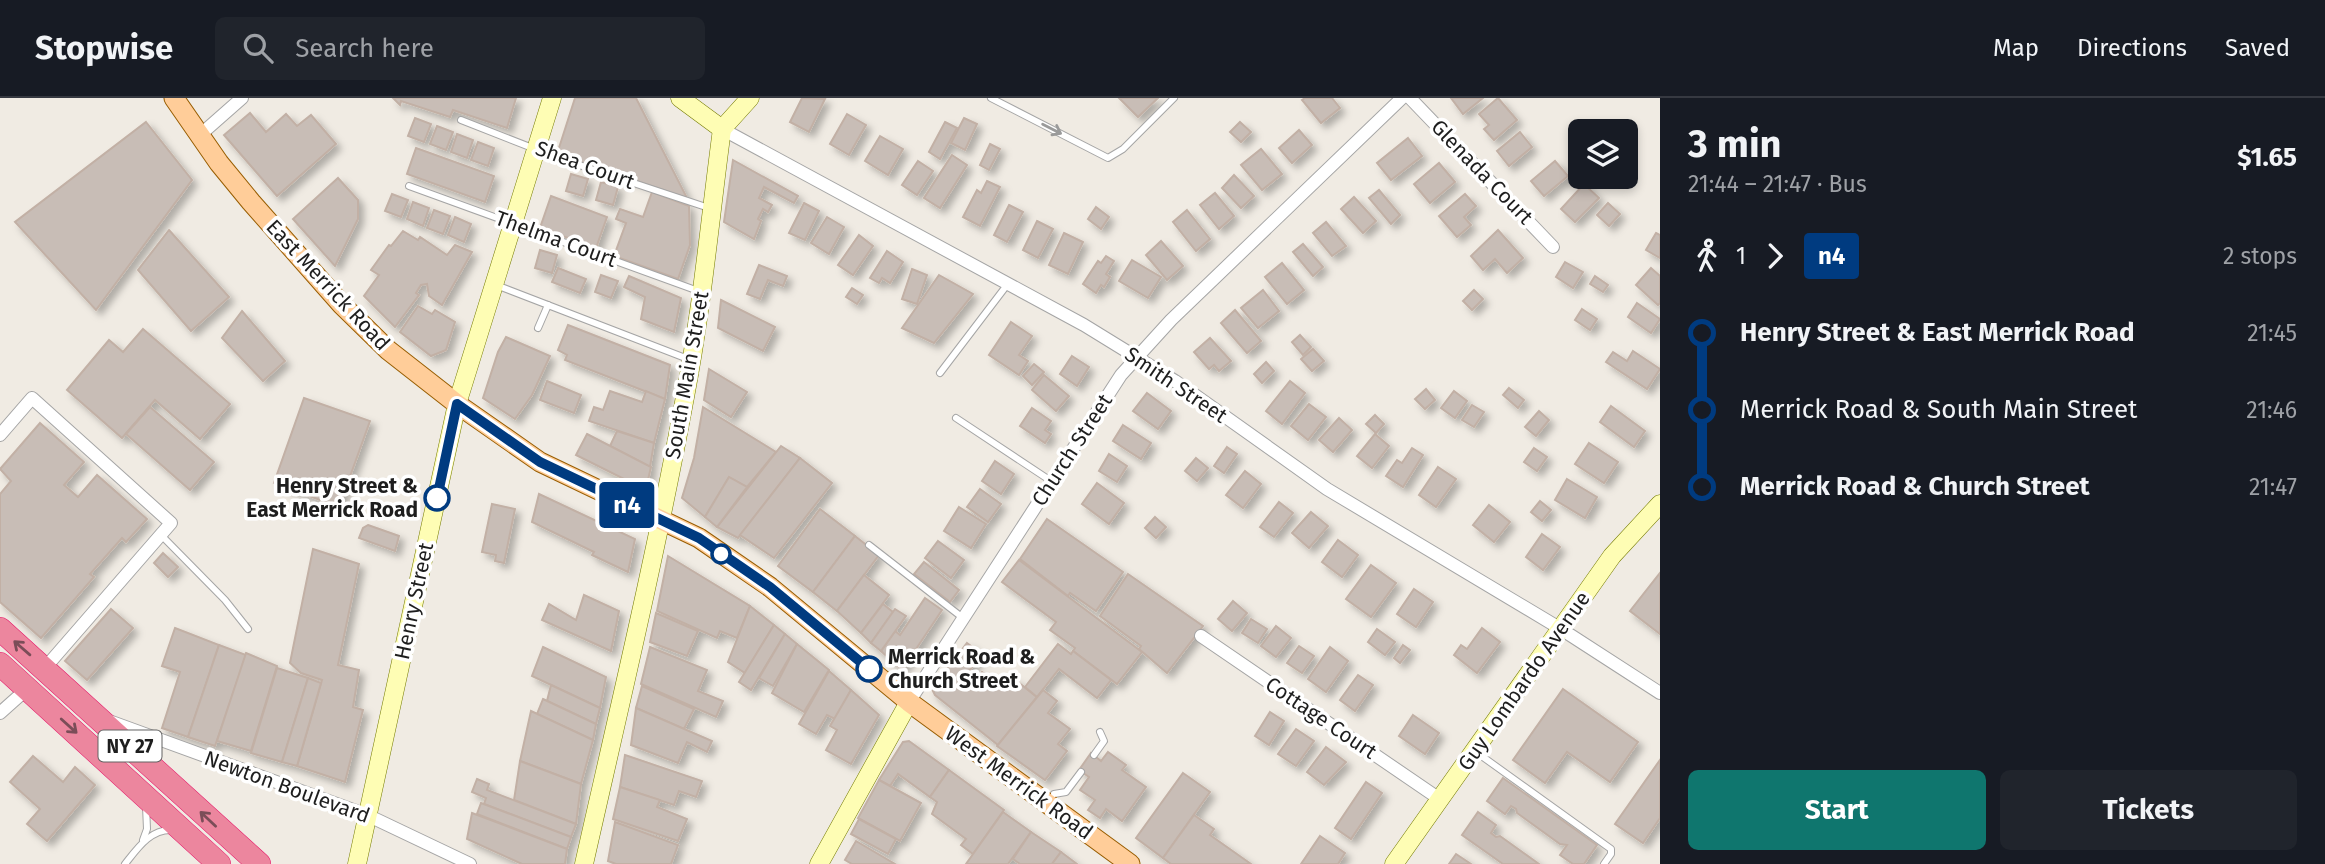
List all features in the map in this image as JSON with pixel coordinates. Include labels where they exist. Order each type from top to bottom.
[{"type":"highway","name":"NY 27","points":[[0,629],[258,864]]},
{"type":"highway","name":"NY 27","points":[[0,664],[219,864]]},
{"type":"main road","name":"East Merrick Road","points":[[174,98],[251,202],[342,305],[388,350],[457,404],[540,462],[660,521]]},
{"type":"main road","name":"West Merrick Road","points":[[660,521],[699,538],[770,587],[909,702],[1130,864]]},
{"type":"street","points":[[200,135],[242,98]]},
{"type":"street","name":"Henry Street","points":[[357,864],[457,404],[551,98]]},
{"type":"street","name":"Smith Street","points":[[680,98],[722,129],[1084,325],[1175,381],[1326,489],[1561,629],[1660,693]]},
{"type":"street","points":[[722,129],[750,98]]},
{"type":"street","name":"Church Street","points":[[819,864],[909,702],[1121,375],[1171,320],[1387,102],[1402,98]]},
{"type":"street","name":"Glenada Court","points":[[1410,98],[1553,247]]},
{"type":"street","name":"South Main Street","points":[[584,864],[660,521],[691,360],[722,129]]},
{"type":"street","points":[[0,435],[32,398],[171,523],[45,668]]},
{"type":"street","name":"Guy Lombardo Avenue","points":[[1394,864],[1612,556],[1659,503]]},
{"type":"street","name":"Cottage Court","points":[[1201,636],[1441,800]]},
{"type":"street","points":[[0,713],[28,688]]},
{"type":"street","name":"Newton Boulevard","points":[[100,718],[367,815],[470,864]]},
{"type":"lane","points":[[991,98],[1108,158],[1123,149],[1174,98]]},
{"type":"lane","name":"Shea Court","points":[[461,120],[536,147],[558,158],[711,208]]},
{"type":"lane","name":"Thelma Court","points":[[409,186],[702,293]]},
{"type":"lane","points":[[494,284],[691,360]]},
{"type":"lane","points":[[940,373],[1007,285]]},
{"type":"lane","points":[[538,328],[548,305]]},
{"type":"lane","points":[[956,418],[1051,481]]},
{"type":"lane","points":[[161,535],[225,600],[248,629]]},
{"type":"lane","points":[[869,545],[963,618]]},
{"type":"lane","points":[[1094,755],[1104,741],[1100,732]]},
{"type":"lane","points":[[1475,751],[1611,849],[1611,854],[1604,864]]},
{"type":"lane","points":[[1054,794],[1066,792],[1081,772]]},
{"type":"lane","points":[[125,864],[142,842],[147,829],[147,811],[142,793]]},
{"type":"lane","points":[[142,842],[166,830],[183,831]]},
{"type":"building","points":[[393,98],[516,98],[507,128],[453,110],[450,117],[401,101],[400,105]]},
{"type":"building","points":[[575,98],[636,98],[687,198],[557,154]]},
{"type":"building","points":[[802,98],[825,99],[809,132],[790,122]]},
{"type":"building","points":[[1119,98],[1158,98],[1138,117]]},
{"type":"building","points":[[1332,98],[1340,108],[1321,123],[1302,100]]},
{"type":"building","points":[[1451,98],[1483,98],[1463,114]]},
{"type":"building","points":[[1498,98],[1517,120],[1494,140],[1484,129],[1489,125],[1479,114]]},
{"type":"building","points":[[250,113],[266,132],[286,114],[297,126],[311,115],[336,144],[277,196],[224,135]]},
{"type":"building","points":[[847,114],[866,125],[849,155],[830,144]]},
{"type":"building","points":[[415,118],[431,124],[424,142],[408,136]]},
{"type":"building","points":[[964,118],[977,124],[965,150],[951,143]]},
{"type":"building","points":[[146,122],[192,180],[96,310],[15,222]]},
{"type":"building","points":[[945,122],[957,128],[940,159],[929,152]]},
{"type":"building","points":[[1240,122],[1251,132],[1241,142],[1230,132]]},
{"type":"building","points":[[437,126],[453,132],[446,150],[430,144]]},
{"type":"building","points":[[1299,130],[1312,145],[1292,163],[1279,148]]},
{"type":"building","points":[[1520,132],[1532,147],[1509,166],[1497,151]]},
{"type":"building","points":[[457,134],[473,140],[467,158],[451,152]]},
{"type":"building","points":[[880,136],[903,149],[888,175],[865,161]]},
{"type":"building","points":[[1408,138],[1422,156],[1391,180],[1377,163]]},
{"type":"building","points":[[478,142],[494,148],[488,166],[471,160]]},
{"type":"building","points":[[990,144],[1000,149],[989,170],[980,165]]},
{"type":"building","points":[[416,148],[494,176],[485,202],[407,174]]},
{"type":"building","points":[[1261,149],[1282,174],[1262,190],[1241,165]]},
{"type":"building","points":[[952,155],[967,165],[940,208],[924,198]]},
{"type":"building","points":[[733,160],[798,196],[794,203],[764,187],[759,198],[772,205],[768,212],[763,209],[754,239],[724,222]]},
{"type":"building","points":[[918,161],[933,171],[917,195],[902,185]]},
{"type":"building","points":[[1555,161],[1568,176],[1544,196],[1531,181]]},
{"type":"building","points":[[1439,163],[1455,182],[1430,203],[1414,184]]},
{"type":"building","points":[[571,174],[588,179],[583,196],[566,191]]},
{"type":"building","points":[[1234,175],[1254,196],[1241,208],[1222,188]]},
{"type":"building","points":[[338,178],[358,200],[358,219],[335,266],[293,219]]},
{"type":"building","points":[[987,181],[1000,187],[980,226],[963,217],[977,190],[981,193]]},
{"type":"building","points":[[601,182],[618,187],[613,205],[596,200]]},
{"type":"building","points":[[1579,189],[1589,189],[1599,198],[1575,222],[1561,209]]},
{"type":"building","points":[[1379,190],[1400,215],[1391,224],[1369,198]]},
{"type":"building","points":[[652,192],[689,206],[690,245],[678,279],[614,256],[626,223],[616,219],[620,209],[643,217]]},
{"type":"building","points":[[1215,193],[1234,216],[1219,229],[1200,205]]},
{"type":"building","points":[[392,194],[408,200],[401,217],[385,211]]},
{"type":"building","points":[[1465,194],[1476,206],[1464,217],[1471,225],[1457,237],[1439,216]]},
{"type":"building","points":[[551,196],[607,217],[596,248],[540,228]]},
{"type":"building","points":[[1354,197],[1376,221],[1363,233],[1341,209]]},
{"type":"building","points":[[413,202],[429,208],[423,226],[407,219]]},
{"type":"building","points":[[804,203],[819,211],[805,240],[789,233]]},
{"type":"building","points":[[1608,203],[1620,214],[1609,226],[1597,215]]},
{"type":"building","points":[[1009,205],[1023,212],[1007,242],[994,235]]},
{"type":"building","points":[[1096,207],[1109,217],[1101,229],[1088,219]]},
{"type":"building","points":[[434,210],[450,216],[443,234],[427,228]]},
{"type":"building","points":[[1187,210],[1210,239],[1196,251],[1173,222]]},
{"type":"building","points":[[455,217],[471,224],[464,242],[448,235]]},
{"type":"building","points":[[827,217],[844,227],[829,254],[811,243]]},
{"type":"building","points":[[1037,221],[1053,229],[1038,258],[1023,250]]},
{"type":"building","points":[[1326,222],[1346,246],[1332,256],[1313,233]]},
{"type":"building","points":[[169,230],[229,297],[191,331],[138,270]]},
{"type":"building","points":[[1498,230],[1523,258],[1507,273],[1495,259],[1483,270],[1471,256]]},
{"type":"building","points":[[403,231],[418,240],[420,237],[447,255],[455,245],[472,252],[442,305],[429,296],[427,284],[421,285],[416,293],[419,295],[395,327],[364,296],[379,275],[371,270]]},
{"type":"building","points":[[1064,233],[1083,242],[1068,274],[1049,265]]},
{"type":"building","points":[[1656,233],[1660,235],[1660,258],[1646,250]]},
{"type":"building","points":[[859,235],[873,246],[853,275],[838,265]]},
{"type":"building","points":[[1161,241],[1183,266],[1167,280],[1146,255]]},
{"type":"building","points":[[1303,244],[1323,267],[1313,276],[1293,252]]},
{"type":"building","points":[[540,250],[557,255],[552,273],[535,268]]},
{"type":"building","points":[[887,251],[903,262],[890,283],[882,278],[879,283],[870,278]]},
{"type":"building","points":[[1106,256],[1114,261],[1106,274],[1110,277],[1096,293],[1083,284],[1098,261],[1101,263]]},
{"type":"building","points":[[1132,260],[1161,277],[1148,298],[1119,281]]},
{"type":"building","points":[[1565,262],[1583,272],[1573,288],[1556,277]]},
{"type":"building","points":[[1282,263],[1304,290],[1287,304],[1265,277]]},
{"type":"building","points":[[759,265],[787,276],[783,286],[768,280],[760,299],[747,294]]},
{"type":"building","points":[[558,268],[586,279],[580,293],[552,282]]},
{"type":"building","points":[[1651,268],[1660,276],[1658,305],[1636,285]]},
{"type":"building","points":[[912,269],[927,275],[917,304],[902,299]]},
{"type":"building","points":[[601,275],[618,281],[611,298],[595,292]]},
{"type":"building","points":[[939,275],[973,294],[934,343],[902,328]]},
{"type":"building","points":[[629,276],[681,298],[674,332],[641,319],[645,297],[624,287]]},
{"type":"building","points":[[1595,276],[1608,285],[1603,292],[1590,284]]},
{"type":"building","points":[[852,288],[863,295],[857,304],[846,297]]},
{"type":"building","points":[[1263,290],[1279,311],[1258,328],[1241,308]]},
{"type":"building","points":[[1474,290],[1483,299],[1472,310],[1463,301]]},
{"type":"building","points":[[721,300],[775,327],[763,351],[718,328]]},
{"type":"building","points":[[1637,303],[1660,319],[1651,333],[1628,317]]},
{"type":"building","points":[[418,306],[432,314],[435,310],[455,322],[446,350],[431,356],[400,332]]},
{"type":"building","points":[[1582,309],[1597,319],[1590,330],[1575,320]]},
{"type":"building","points":[[1235,310],[1261,341],[1247,353],[1221,323]]},
{"type":"building","points":[[242,311],[285,361],[263,381],[222,338]]},
{"type":"building","points":[[1011,322],[1032,336],[1019,355],[1028,361],[1019,375],[989,355]]},
{"type":"building","points":[[568,325],[670,365],[665,399],[565,360],[567,355],[558,350]]},
{"type":"building","points":[[143,329],[230,404],[200,439],[155,400],[122,438],[67,390],[109,340],[123,352]]},
{"type":"building","points":[[1300,335],[1311,347],[1303,355],[1292,342]]},
{"type":"building","points":[[506,337],[550,356],[532,395],[515,419],[483,398],[498,352]]},
{"type":"building","points":[[1210,338],[1231,361],[1219,371],[1214,365],[1209,369],[1194,352]]},
{"type":"building","points":[[1313,349],[1324,361],[1312,371],[1301,359]]},
{"type":"building","points":[[1633,351],[1660,369],[1647,389],[1606,362],[1613,352],[1627,361]]},
{"type":"building","points":[[1072,356],[1089,367],[1077,386],[1060,374]]},
{"type":"building","points":[[1266,362],[1274,371],[1262,383],[1254,374]]},
{"type":"building","points":[[1034,364],[1044,372],[1032,385],[1023,376]]},
{"type":"building","points":[[709,369],[747,392],[731,417],[704,400]]},
{"type":"building","points":[[1044,375],[1069,396],[1056,411],[1032,390]]},
{"type":"building","points":[[547,381],[581,395],[574,413],[540,400]]},
{"type":"building","points":[[1290,381],[1305,393],[1282,424],[1266,411]]},
{"type":"building","points":[[1509,388],[1524,400],[1518,408],[1503,395]]},
{"type":"building","points":[[1426,389],[1435,400],[1425,409],[1415,399]]},
{"type":"building","points":[[610,391],[642,402],[646,391],[665,399],[654,443],[589,421],[594,407],[603,410]]},
{"type":"building","points":[[1454,391],[1467,401],[1455,418],[1441,408]]},
{"type":"building","points":[[1147,393],[1171,411],[1158,429],[1133,411]]},
{"type":"building","points":[[304,398],[370,421],[339,507],[274,483]]},
{"type":"building","points":[[1309,404],[1326,417],[1308,440],[1291,426]]},
{"type":"building","points":[[1472,405],[1484,412],[1474,427],[1462,420]]},
{"type":"building","points":[[1611,406],[1645,431],[1634,447],[1600,422]]},
{"type":"building","points":[[150,407],[214,462],[190,490],[126,434]]},
{"type":"building","points":[[703,407],[776,452],[747,487],[729,477],[705,517],[682,498],[694,458]]},
{"type":"building","points":[[1032,408],[1051,421],[1045,430],[1051,434],[1045,443],[1020,426]]},
{"type":"building","points":[[1539,411],[1549,420],[1536,436],[1525,427]]},
{"type":"building","points":[[1375,415],[1384,424],[1376,433],[1366,424]]},
{"type":"building","points":[[1339,418],[1352,430],[1333,452],[1319,440]]},
{"type":"building","points":[[40,423],[84,462],[64,485],[78,497],[97,475],[147,519],[126,542],[122,538],[90,574],[94,577],[41,638],[0,602],[0,494],[11,481],[0,469]]},
{"type":"building","points":[[1123,425],[1151,443],[1141,459],[1113,441]]},
{"type":"building","points":[[617,431],[654,443],[650,467],[610,446]]},
{"type":"building","points":[[587,434],[651,467],[647,484],[638,486],[576,455]]},
{"type":"building","points":[[1375,434],[1389,446],[1372,468],[1357,456]]},
{"type":"building","points":[[1589,443],[1618,462],[1604,483],[1575,464]]},
{"type":"building","points":[[781,446],[800,458],[738,538],[717,527]]},
{"type":"building","points":[[1227,447],[1237,454],[1224,473],[1214,466]]},
{"type":"building","points":[[1412,448],[1423,455],[1403,487],[1386,476],[1397,460],[1402,463]]},
{"type":"building","points":[[1534,448],[1547,457],[1537,471],[1524,462]]},
{"type":"building","points":[[1109,454],[1127,466],[1117,482],[1099,471]]},
{"type":"building","points":[[800,458],[832,483],[774,558],[740,535]]},
{"type":"building","points":[[1196,458],[1208,468],[1197,481],[1185,471]]},
{"type":"building","points":[[995,461],[1014,474],[1001,494],[982,481]]},
{"type":"building","points":[[1438,467],[1456,479],[1436,507],[1419,495]]},
{"type":"building","points":[[1245,471],[1261,484],[1243,508],[1226,495]]},
{"type":"building","points":[[729,477],[747,487],[717,527],[705,517]]},
{"type":"building","points":[[1567,479],[1597,497],[1585,518],[1555,500]]},
{"type":"building","points":[[1097,483],[1124,503],[1109,524],[1082,504]]},
{"type":"building","points":[[980,489],[1001,504],[988,522],[967,507]]},
{"type":"building","points":[[539,494],[635,539],[628,572],[532,522]]},
{"type":"building","points":[[1540,501],[1551,510],[1542,521],[1531,512]]},
{"type":"building","points":[[1279,502],[1293,513],[1274,537],[1260,527]]},
{"type":"building","points":[[492,504],[515,509],[504,563],[495,561],[496,555],[482,552]]},
{"type":"building","points":[[1489,505],[1510,522],[1494,542],[1473,525]]},
{"type":"building","points":[[959,507],[986,524],[971,548],[944,531]]},
{"type":"building","points":[[820,509],[855,536],[813,592],[778,566]]},
{"type":"building","points":[[1311,512],[1328,526],[1309,548],[1292,533]]},
{"type":"building","points":[[1155,517],[1166,527],[1156,538],[1145,528]]},
{"type":"building","points":[[1047,519],[1123,572],[1096,611],[1070,593],[1068,596],[1020,559]]},
{"type":"building","points":[[368,525],[399,536],[395,551],[359,538],[363,528]]},
{"type":"building","points":[[1542,534],[1560,547],[1543,570],[1526,557]]},
{"type":"building","points":[[855,536],[879,555],[837,611],[813,592]]},
{"type":"building","points":[[1338,540],[1358,555],[1342,577],[1322,562]]},
{"type":"building","points":[[938,541],[964,560],[951,578],[925,558]]},
{"type":"building","points":[[313,549],[359,564],[338,665],[359,670],[353,707],[363,710],[345,782],[297,766],[322,680],[301,673],[290,663]]},
{"type":"building","points":[[163,553],[178,567],[168,577],[154,563]]},
{"type":"building","points":[[668,556],[750,606],[737,638],[720,631],[717,638],[657,611]]},
{"type":"building","points":[[1019,560],[1142,652],[1117,684],[1050,630],[1056,622],[1002,582]]},
{"type":"building","points":[[924,562],[959,590],[950,602],[914,574]]},
{"type":"building","points":[[1371,565],[1396,583],[1371,617],[1346,599]]},
{"type":"building","points":[[1660,573],[1660,634],[1630,611]]},
{"type":"building","points":[[1128,574],[1203,626],[1167,673],[1139,649],[1141,646],[1100,616]]},
{"type":"building","points":[[864,575],[889,595],[861,633],[837,611]]},
{"type":"building","points":[[1414,589],[1433,602],[1416,627],[1397,614]]},
{"type":"building","points":[[584,595],[619,611],[611,651],[542,620],[549,604],[576,620]]},
{"type":"building","points":[[925,598],[942,610],[902,670],[881,651],[895,631],[900,635]]},
{"type":"building","points":[[1233,601],[1247,613],[1232,631],[1218,619]]},
{"type":"building","points":[[883,604],[893,612],[871,643],[861,633]]},
{"type":"building","points":[[750,606],[774,625],[745,673],[728,662]]},
{"type":"building","points":[[111,609],[133,628],[87,680],[65,661]]},
{"type":"building","points":[[895,609],[906,616],[881,651],[871,643]]},
{"type":"building","points":[[656,613],[698,631],[687,656],[650,642]]},
{"type":"building","points":[[1251,619],[1267,629],[1258,643],[1242,633]]},
{"type":"building","points":[[774,625],[785,634],[751,690],[739,682]]},
{"type":"building","points":[[1276,626],[1291,638],[1276,657],[1261,646]]},
{"type":"building","points":[[175,628],[219,645],[188,737],[162,728],[180,672],[162,666]]},
{"type":"building","points":[[1482,628],[1500,642],[1477,673],[1454,655],[1461,645],[1467,649]]},
{"type":"building","points":[[1377,629],[1395,642],[1385,655],[1368,642]]},
{"type":"building","points":[[785,634],[797,644],[773,686],[759,678]]},
{"type":"building","points":[[967,643],[982,654],[970,670],[979,676],[982,672],[1006,690],[1014,679],[1037,697],[998,745],[935,695],[932,689]]},
{"type":"building","points":[[797,644],[829,670],[804,712],[772,693]]},
{"type":"building","points":[[1058,644],[1071,654],[1073,651],[1111,680],[1097,698],[1059,669],[1037,697],[1025,687]]},
{"type":"building","points":[[219,645],[246,655],[215,746],[188,737]]},
{"type":"building","points":[[1403,645],[1410,650],[1400,663],[1394,658]]},
{"type":"building","points":[[1299,646],[1314,656],[1302,673],[1287,663]]},
{"type":"building","points":[[543,647],[606,677],[600,708],[532,676]]},
{"type":"building","points":[[650,647],[707,670],[698,691],[723,701],[716,717],[641,684]]},
{"type":"building","points":[[1330,647],[1348,661],[1326,692],[1308,679]]},
{"type":"building","points":[[246,653],[277,666],[251,751],[217,741]]},
{"type":"building","points":[[277,668],[308,678],[282,762],[251,753]]},
{"type":"building","points":[[829,671],[851,690],[835,719],[827,715],[816,734],[799,724]]},
{"type":"building","points":[[1358,675],[1373,685],[1355,711],[1340,700]]},
{"type":"building","points":[[308,678],[321,683],[297,766],[282,762]]},
{"type":"building","points":[[551,685],[600,708],[596,724],[547,701]]},
{"type":"building","points":[[642,686],[694,709],[684,729],[636,708]]},
{"type":"building","points":[[1563,689],[1638,742],[1610,782],[1567,752],[1545,783],[1513,760]]},
{"type":"building","points":[[851,690],[879,715],[851,764],[826,750],[837,730],[830,726]]},
{"type":"building","points":[[1043,690],[1057,701],[1048,713],[1070,729],[1058,744],[1067,751],[1045,780],[997,746]]},
{"type":"building","points":[[543,699],[596,724],[593,740],[537,714]]},
{"type":"building","points":[[636,708],[712,741],[707,752],[687,742],[678,763],[631,745]]},
{"type":"building","points":[[531,711],[593,740],[581,784],[520,761]]},
{"type":"building","points":[[1270,712],[1284,721],[1269,745],[1255,736]]},
{"type":"building","points":[[1413,715],[1439,733],[1425,754],[1399,736]]},
{"type":"building","points":[[1296,729],[1314,741],[1296,766],[1278,754]]},
{"type":"building","points":[[909,741],[949,770],[930,797],[898,774],[890,786],[879,780],[903,742]]},
{"type":"building","points":[[1326,747],[1346,762],[1324,785],[1307,772]]},
{"type":"building","points":[[1108,752],[1126,765],[1122,770],[1146,787],[1122,821],[1106,809],[1100,818],[1088,810],[1095,800],[1080,790],[1089,777],[1079,770],[1091,753],[1101,761]]},
{"type":"building","points":[[625,755],[702,781],[696,797],[679,791],[674,805],[620,787]]},
{"type":"building","points":[[33,756],[63,782],[75,767],[95,785],[47,841],[27,824],[40,809],[10,782]]},
{"type":"building","points":[[1660,760],[1660,818],[1643,843],[1615,824]]},
{"type":"building","points":[[520,761],[581,784],[576,824],[514,800]]},
{"type":"building","points":[[949,770],[1004,810],[973,854],[961,845],[966,839],[932,814],[937,802],[930,797]]},
{"type":"building","points":[[1183,773],[1210,792],[1163,858],[1136,838]]},
{"type":"building","points":[[1503,778],[1597,845],[1584,864],[1573,864],[1560,855],[1567,845],[1560,844],[1517,813],[1516,809],[1511,806],[1505,814],[1487,801]]},
{"type":"building","points":[[477,779],[489,784],[487,790],[576,824],[571,837],[484,804],[486,798],[472,792]]},
{"type":"building","points":[[879,780],[921,803],[900,841],[858,818]]},
{"type":"building","points":[[1366,782],[1382,793],[1351,839],[1335,828]]},
{"type":"building","points":[[620,787],[660,800],[657,807],[687,819],[678,841],[613,819]]},
{"type":"building","points":[[481,803],[571,837],[567,849],[477,814]]},
{"type":"building","points":[[1003,812],[1031,832],[1008,864],[966,864]]},
{"type":"building","points":[[1478,812],[1496,825],[1491,833],[1496,837],[1500,836],[1539,864],[1503,864],[1462,835]]},
{"type":"building","points":[[472,813],[567,849],[565,864],[522,864],[467,839]]},
{"type":"building","points":[[1194,815],[1214,829],[1210,835],[1251,864],[1171,864],[1163,858]]},
{"type":"building","points":[[859,819],[896,839],[888,854],[851,834]]},
{"type":"building","points":[[615,822],[678,845],[671,864],[616,864],[608,861]]},
{"type":"building","points":[[1031,832],[1061,852],[1052,864],[1020,864],[1013,859]]},
{"type":"building","points":[[1320,836],[1345,853],[1338,864],[1301,864]]},
{"type":"building","points":[[856,841],[895,864],[852,864],[845,860]]},
{"type":"building","points":[[1061,852],[1077,864],[1052,864]]},
{"type":"building","points":[[1456,854],[1471,864],[1449,864]]},
{"type":"bus line","name":"n4","points":[[437,498],[457,404],[540,462],[699,538],[770,587],[869,669]]},
{"type":"place","name":"Henry Street & East Merrick Road","points":[[437,498]]},
{"type":"place","name":"Merrick Road & Church Street","points":[[869,669]]}]
